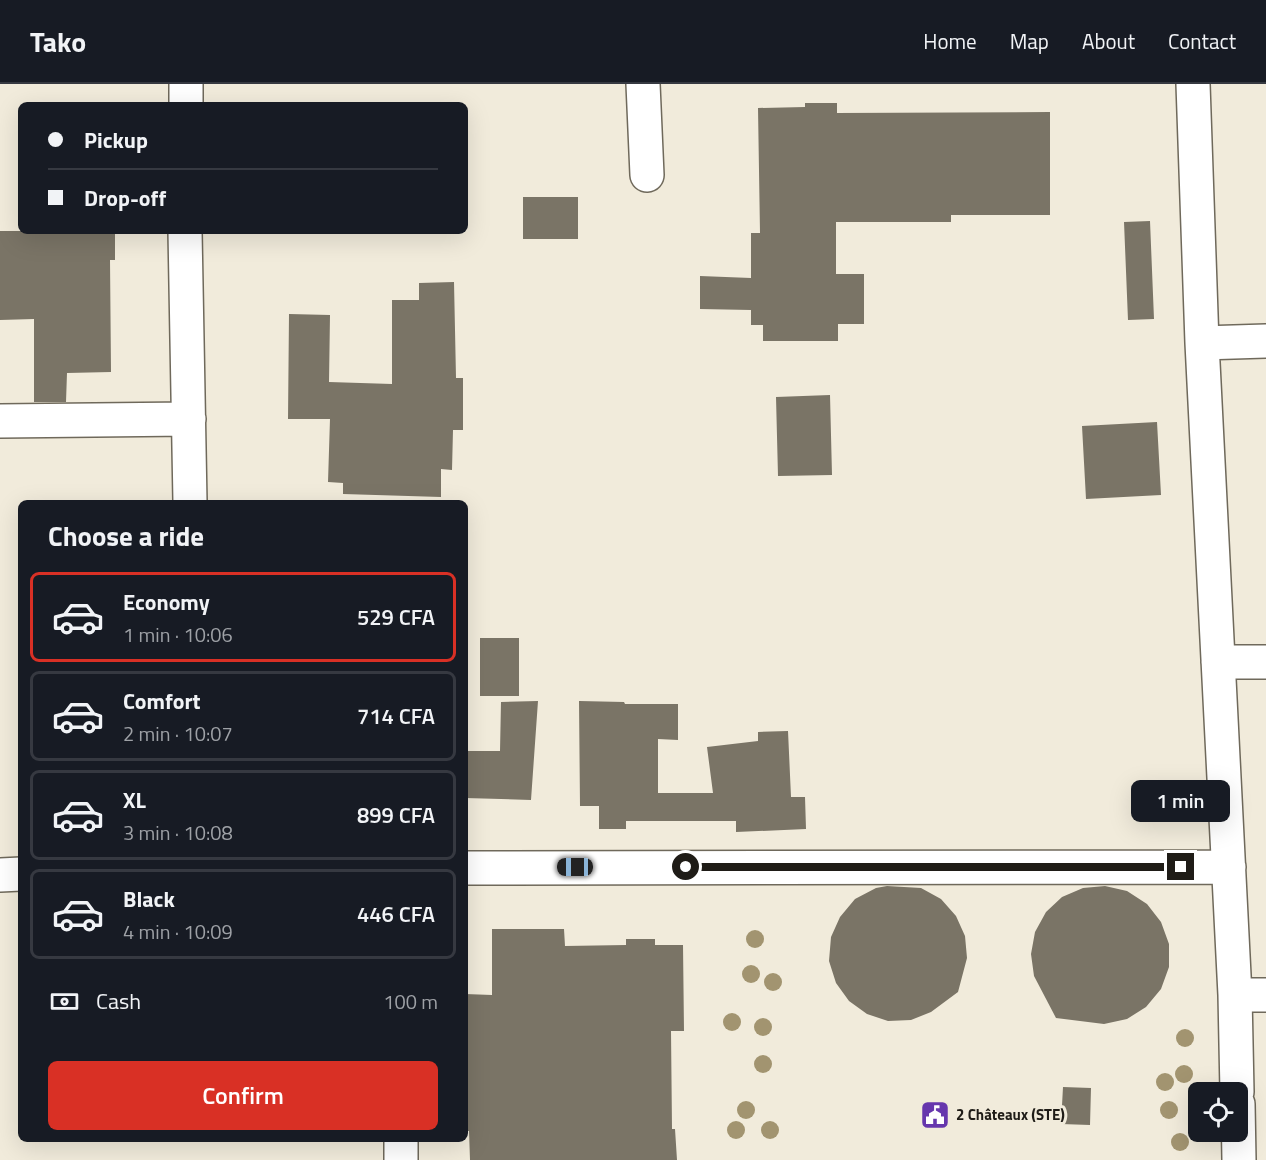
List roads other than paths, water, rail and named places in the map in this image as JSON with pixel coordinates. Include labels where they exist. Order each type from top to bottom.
[{"type":"street","points":[[186,84],[186,102]]},
{"type":"street","points":[[643,84],[647,175]]},
{"type":"street","points":[[1193,84],[1202,343],[1228,867],[1251,995],[1238,1082]]},
{"type":"street","points":[[185,234],[190,500]]},
{"type":"street","points":[[1202,343],[1266,341]]},
{"type":"street","points":[[0,421],[189,419]]},
{"type":"street","points":[[1218,663],[1266,662]]},
{"type":"street","points":[[468,868],[1228,867]]},
{"type":"street","points":[[0,875],[18,874]]},
{"type":"street","points":[[401,1142],[401,1160]]},
{"type":"street","points":[[1239,1142],[1239,1160]]},
{"type":"place","name":"2 Châteaux (STE)","points":[[935,1115]]}]
